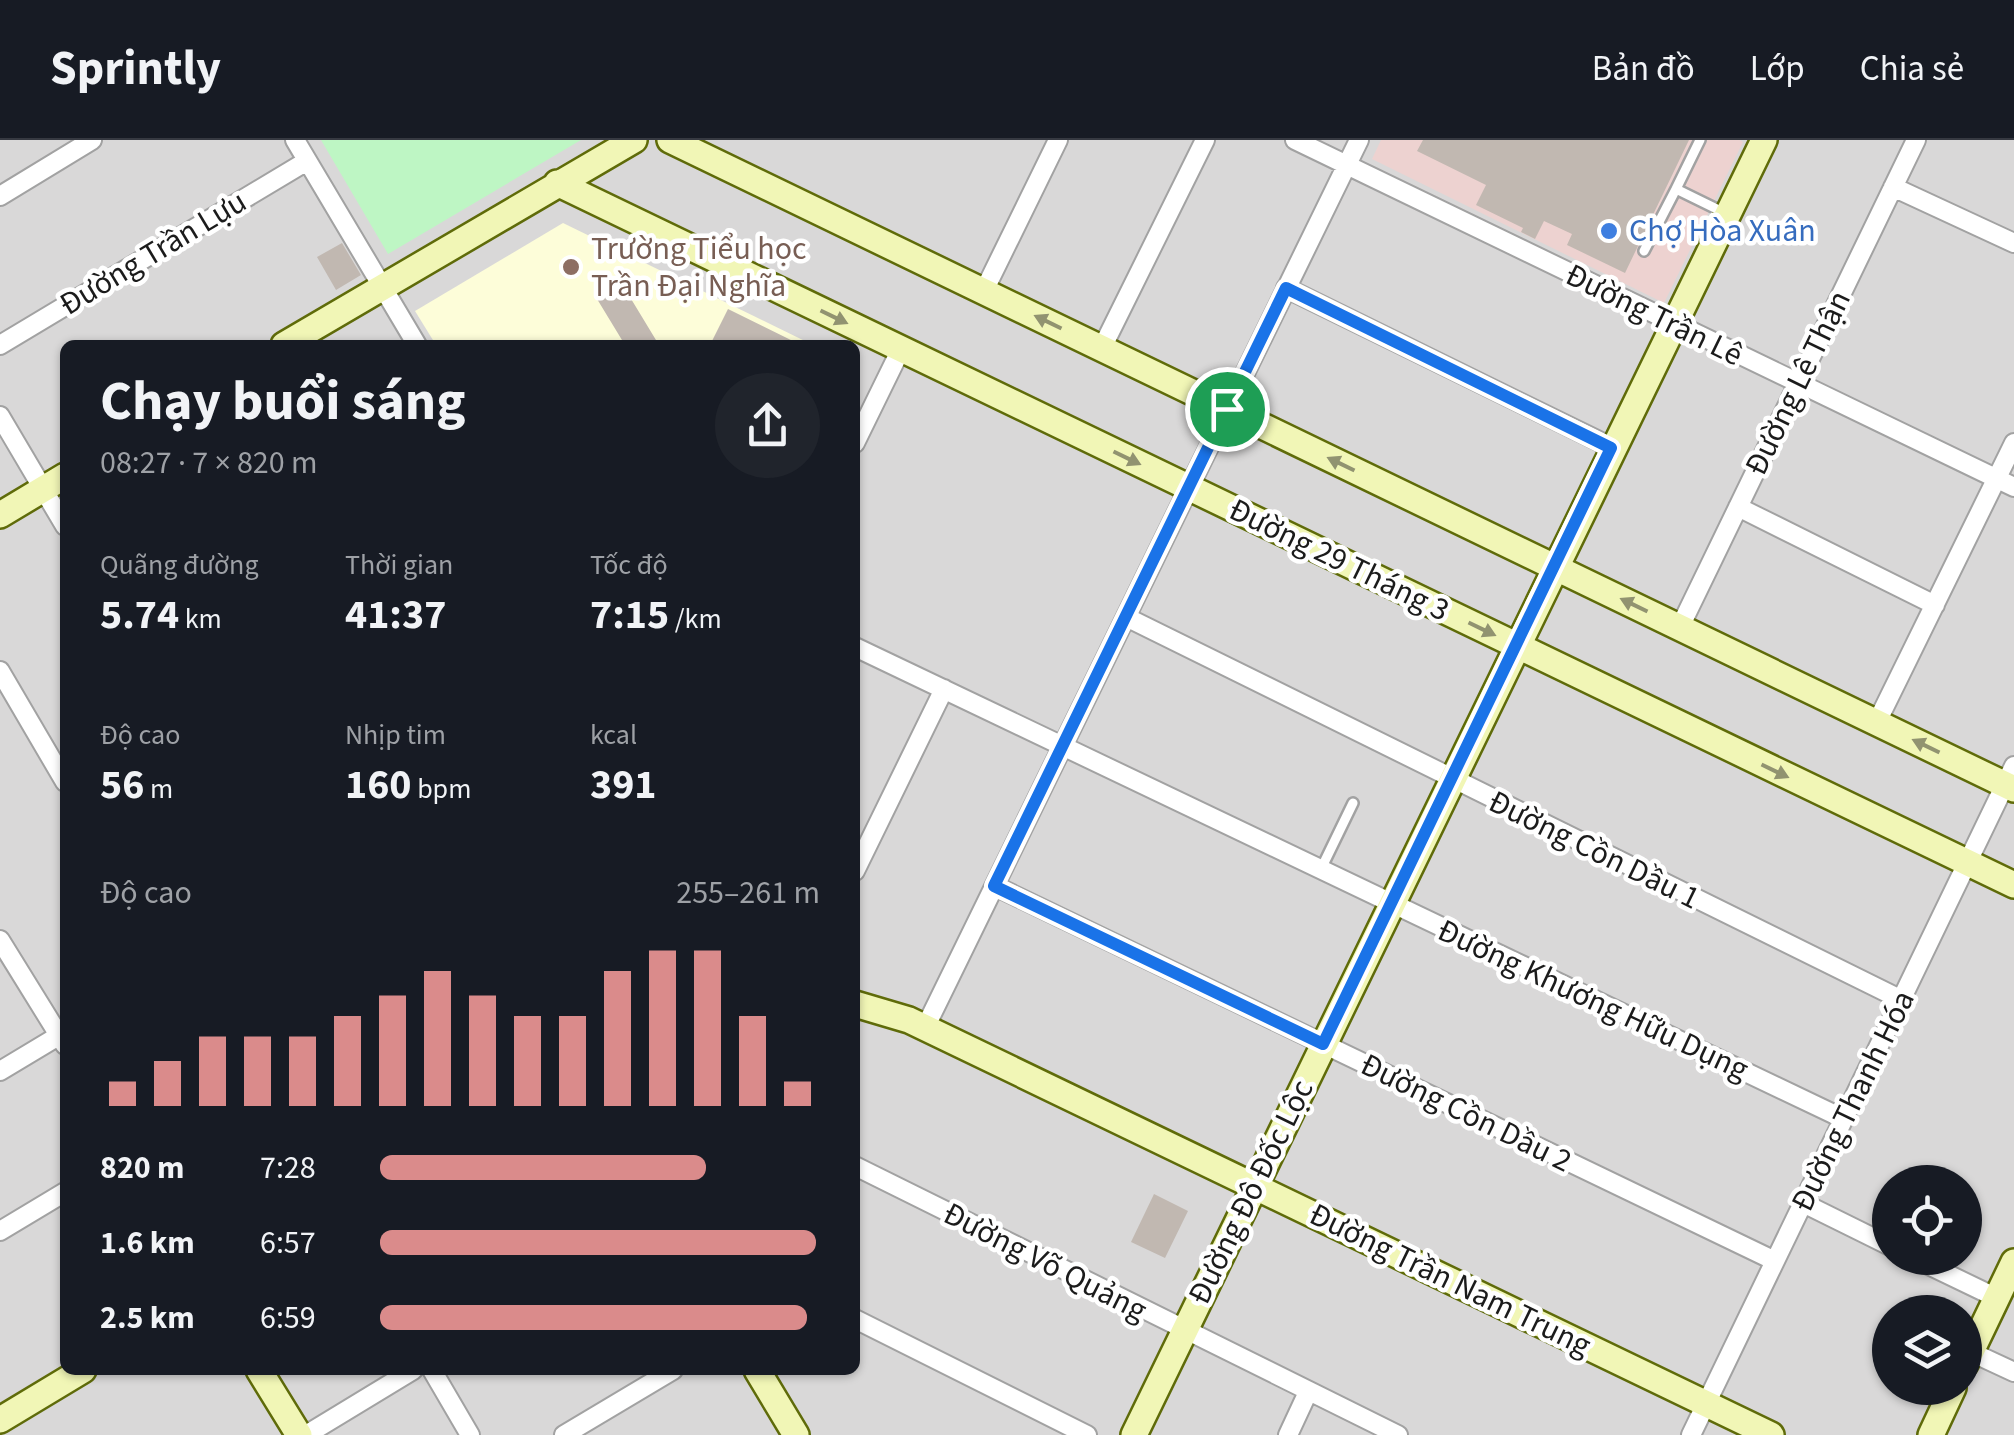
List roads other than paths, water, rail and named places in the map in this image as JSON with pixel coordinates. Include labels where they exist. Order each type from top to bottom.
[{"type":"street","points":[[0,196],[92,140]]},
{"type":"street","points":[[294,140],[414,340]]},
{"type":"street","points":[[292,340],[634,140]]},
{"type":"street","points":[[670,140],[1876,722],[2011,780]]},
{"type":"street","points":[[984,292],[1058,140]]},
{"type":"street","points":[[1102,348],[1204,140]]},
{"type":"street","name":"Đường Trần Lê","points":[[1295,140],[1673,326],[2005,483]]},
{"type":"street","points":[[925,1028],[1359,140]]},
{"type":"street","name":"Đường Đô Đốc Lộc","points":[[1134,1435],[1764,140]]},
{"type":"street","name":"Đường Lê Thận","points":[[1680,628],[1916,140]]},
{"type":"street","name":"Đường Trần Lựu","points":[[0,346],[307,161]]},
{"type":"street","name":"Đường 29 Tháng 3","points":[[557,183],[2014,884]]},
{"type":"street","points":[[1893,187],[2014,243]]},
{"type":"street","points":[[1286,288],[1611,448]]},
{"type":"street","points":[[860,433],[901,349]]},
{"type":"street","points":[[0,416],[54,482],[0,515]]},
{"type":"street","points":[[1876,722],[1935,605],[2005,483],[2014,443]]},
{"type":"street","points":[[1738,507],[1935,605]]},
{"type":"street","name":"Đường Cồn Dầu 1","points":[[1126,617],[1451,781],[1902,1000]]},
{"type":"street","name":"Đường Khương Hữu Dụng","points":[[860,649],[1844,1119]]},
{"type":"street","points":[[0,671],[60,773]]},
{"type":"street","points":[[860,861],[944,689]]},
{"type":"street","name":"Đường Thanh Hóa","points":[[1690,1435],[2011,780]]},
{"type":"street","name":"Đường Cồn Dầu 2","points":[[994,886],[1775,1260]]},
{"type":"street","points":[[0,940],[60,1032]]},
{"type":"street","name":"Đường Trần Nam Trung","points":[[860,1006],[925,1028],[1771,1435]]},
{"type":"street","points":[[0,1070],[60,1039]]},
{"type":"street","name":"Đường Võ Quảng","points":[[860,1169],[1182,1332],[1398,1435]]},
{"type":"street","points":[[0,1230],[60,1195]]},
{"type":"street","points":[[1803,1204],[1872,1237]]},
{"type":"street","points":[[1982,1328],[2014,1262]]},
{"type":"street","points":[[1949,1275],[1996,1298]]},
{"type":"street","points":[[860,1322],[1086,1435]]},
{"type":"street","points":[[1982,1362],[2014,1372]]},
{"type":"street","points":[[0,1420],[76,1375]]},
{"type":"street","points":[[262,1375],[302,1435],[405,1375]]},
{"type":"street","points":[[435,1375],[470,1435]]},
{"type":"street","points":[[564,1435],[665,1375]]},
{"type":"street","points":[[760,1375],[796,1435]]},
{"type":"street","points":[[1288,1435],[1308,1392]]},
{"type":"street","points":[[1930,1435],[1945,1405]]},
{"type":"lane","points":[[1644,251],[1700,140]]},
{"type":"lane","points":[[1676,189],[1728,214]]},
{"type":"lane","points":[[1322,869],[1353,804]]},
{"type":"place","name":"Chợ Hòa Xuân","points":[[1609,231]]},
{"type":"place","name":"Trường Tiểu học Trần Đại Nghĩa","points":[[571,267]]}]
